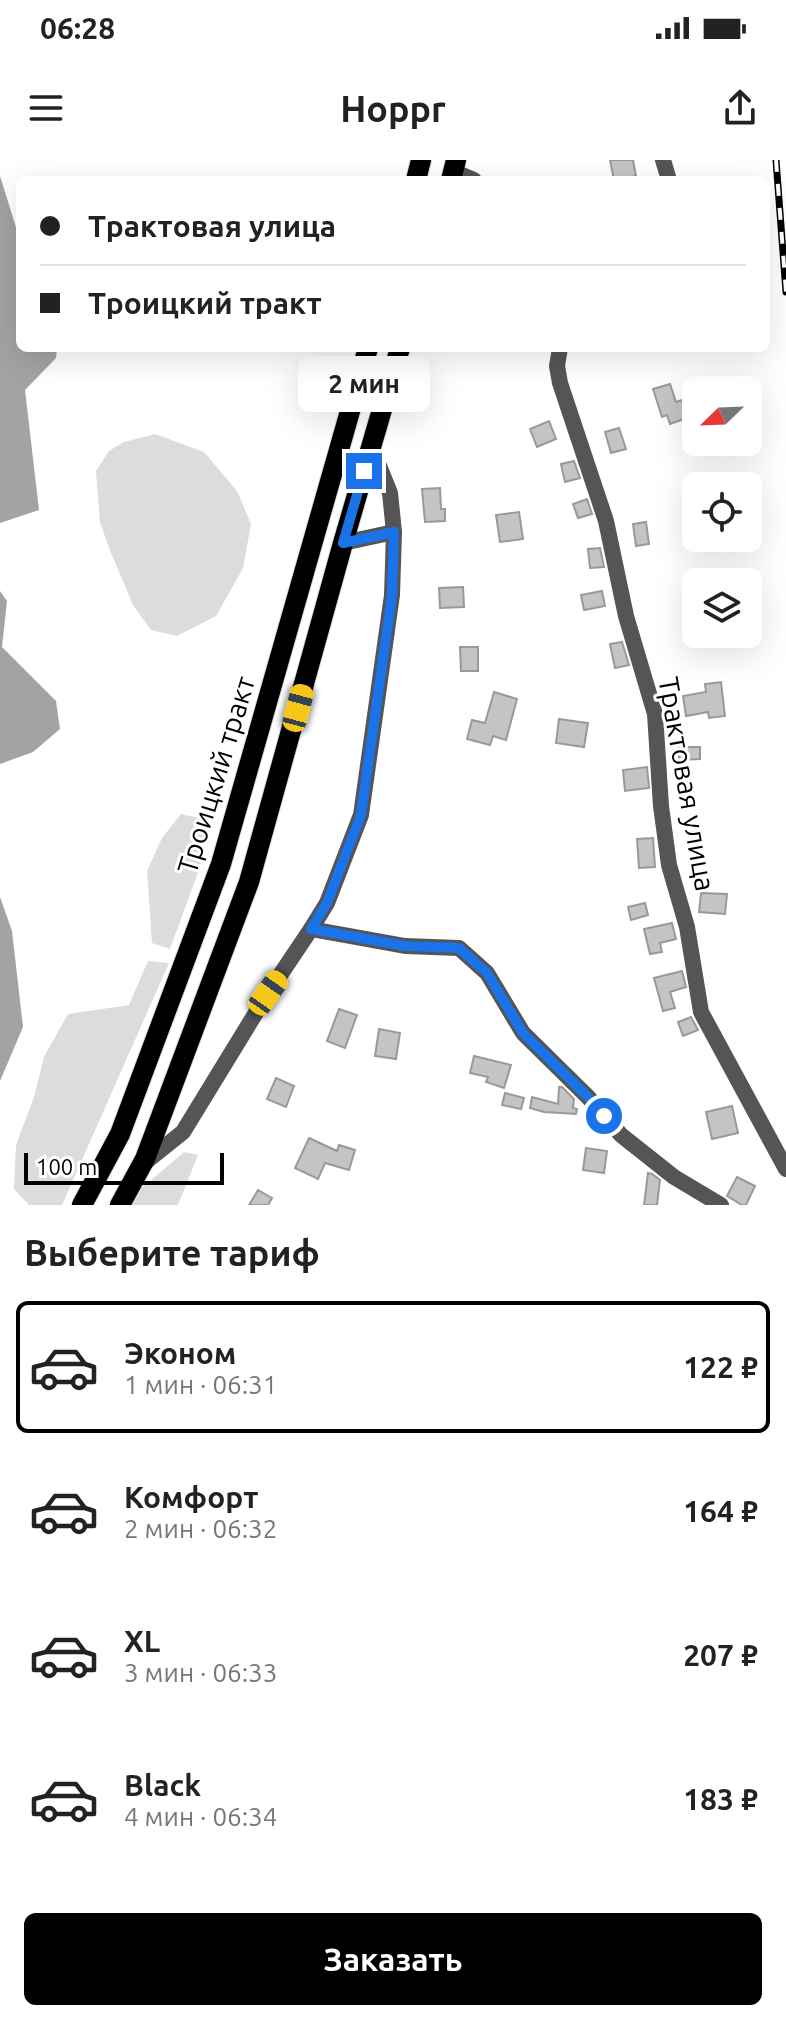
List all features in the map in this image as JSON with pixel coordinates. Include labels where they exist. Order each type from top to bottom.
[{"type":"main road","name":"Троицкий тракт","points":[[82,1205],[120,1134],[221,864],[367,352]]},
{"type":"main road","name":"Троицкий тракт","points":[[120,1205],[141,1165],[249,882],[399,352]]},
{"type":"street","name":"Трактовая улица","points":[[559,352],[557,366],[560,383],[606,521],[626,616],[655,714],[661,806],[669,865],[687,927],[701,1012],[786,1169]]},
{"type":"street","points":[[141,1165],[183,1132],[311,929],[327,903],[361,815],[392,595],[394,532],[390,493],[371,446]]},
{"type":"street","points":[[343,543],[394,532]]},
{"type":"street","points":[[311,929],[405,946],[459,948],[487,973],[523,1033],[588,1097],[621,1135],[674,1177],[721,1205]]},
{"type":"shaded area","points":[[0,176],[16,227],[16,352],[57,352],[56,358],[25,390],[39,510],[0,523]]},
{"type":"shaded area","points":[[155,434],[204,452],[237,491],[251,524],[243,568],[216,616],[177,636],[151,630],[133,605],[100,522],[96,471],[109,451],[124,442]]},
{"type":"shaded area","points":[[0,591],[7,601],[2,647],[56,701],[60,729],[33,752],[0,764]]},
{"type":"shaded area","points":[[181,814],[207,820],[200,867],[170,949],[152,943],[147,871],[162,838]]},
{"type":"shaded area","points":[[0,897],[12,931],[23,1027],[0,1081]]},
{"type":"shaded area","points":[[148,961],[169,963],[62,1205],[29,1205],[14,1189],[16,1145],[34,1097],[44,1057],[68,1014],[129,1005]]},
{"type":"shaded area","points":[[184,1152],[198,1155],[178,1205],[129,1205],[136,1193]]},
{"type":"building","points":[[610,160],[633,160],[636,176],[613,176]]},
{"type":"building","points":[[670,384],[676,402],[682,400],[682,420],[670,424],[667,415],[662,417],[653,389]]},
{"type":"building","points":[[549,421],[556,439],[537,447],[530,429]]},
{"type":"building","points":[[619,428],[626,449],[611,453],[605,432]]},
{"type":"building","points":[[574,461],[580,478],[565,482],[561,464]]},
{"type":"building","points":[[440,488],[445,521],[425,522],[422,489]]},
{"type":"building","points":[[587,499],[592,514],[578,518],[573,504]]},
{"type":"building","points":[[519,512],[523,539],[500,542],[496,515]]},
{"type":"building","points":[[646,522],[649,544],[636,546],[633,524]]},
{"type":"building","points":[[600,548],[604,567],[590,568],[588,549]]},
{"type":"building","points":[[463,587],[464,607],[440,608],[439,588]]},
{"type":"building","points":[[602,591],[605,606],[584,610],[581,595]]},
{"type":"building","points":[[622,642],[629,665],[615,668],[610,644]]},
{"type":"building","points":[[460,647],[478,647],[478,671],[461,671]]},
{"type":"building","points":[[721,682],[725,716],[709,718],[708,712],[686,716],[683,696],[706,692],[705,684]]},
{"type":"building","points":[[494,692],[517,699],[506,740],[493,736],[490,745],[467,739],[472,720],[485,723]]},
{"type":"building","points":[[559,719],[588,723],[584,747],[556,743]]},
{"type":"building","points":[[679,747],[700,747],[700,759],[679,760]]},
{"type":"building","points":[[647,767],[649,788],[625,791],[623,770]]},
{"type":"building","points":[[653,838],[655,867],[639,868],[637,839]]},
{"type":"building","points":[[701,893],[727,894],[725,914],[699,912]]},
{"type":"building","points":[[645,903],[648,915],[631,920],[628,907]]},
{"type":"building","points":[[672,923],[676,939],[660,943],[662,952],[650,954],[644,929]]},
{"type":"building","points":[[682,971],[686,987],[670,992],[675,1008],[663,1011],[654,978]]},
{"type":"building","points":[[339,1009],[357,1015],[345,1048],[327,1041]]},
{"type":"building","points":[[691,1017],[698,1030],[683,1036],[678,1022]]},
{"type":"building","points":[[379,1029],[400,1033],[396,1059],[375,1056]]},
{"type":"building","points":[[474,1056],[511,1065],[504,1088],[486,1082],[488,1077],[470,1073]]},
{"type":"building","points":[[276,1078],[294,1086],[286,1107],[267,1099]]},
{"type":"building","points":[[559,1087],[574,1099],[576,1114],[530,1108],[532,1097],[558,1104]]},
{"type":"building","points":[[505,1093],[524,1098],[521,1109],[502,1105]]},
{"type":"building","points":[[732,1106],[738,1133],[712,1139],[706,1112]]},
{"type":"building","points":[[309,1138],[337,1151],[339,1145],[355,1150],[349,1170],[325,1163],[318,1179],[295,1168]]},
{"type":"building","points":[[586,1148],[607,1151],[604,1173],[583,1170]]},
{"type":"building","points":[[648,1173],[660,1180],[657,1205],[644,1205]]},
{"type":"building","points":[[737,1177],[755,1186],[746,1205],[727,1196]]},
{"type":"building","points":[[258,1190],[272,1198],[268,1205],[249,1205]]},
{"type":"railway","points":[[776,160],[786,292]]},
{"type":"route","points":[[364,471],[343,543],[394,532],[392,595],[361,815],[327,903],[311,929],[405,946],[459,948],[487,973],[523,1033],[604,1116]]}]
